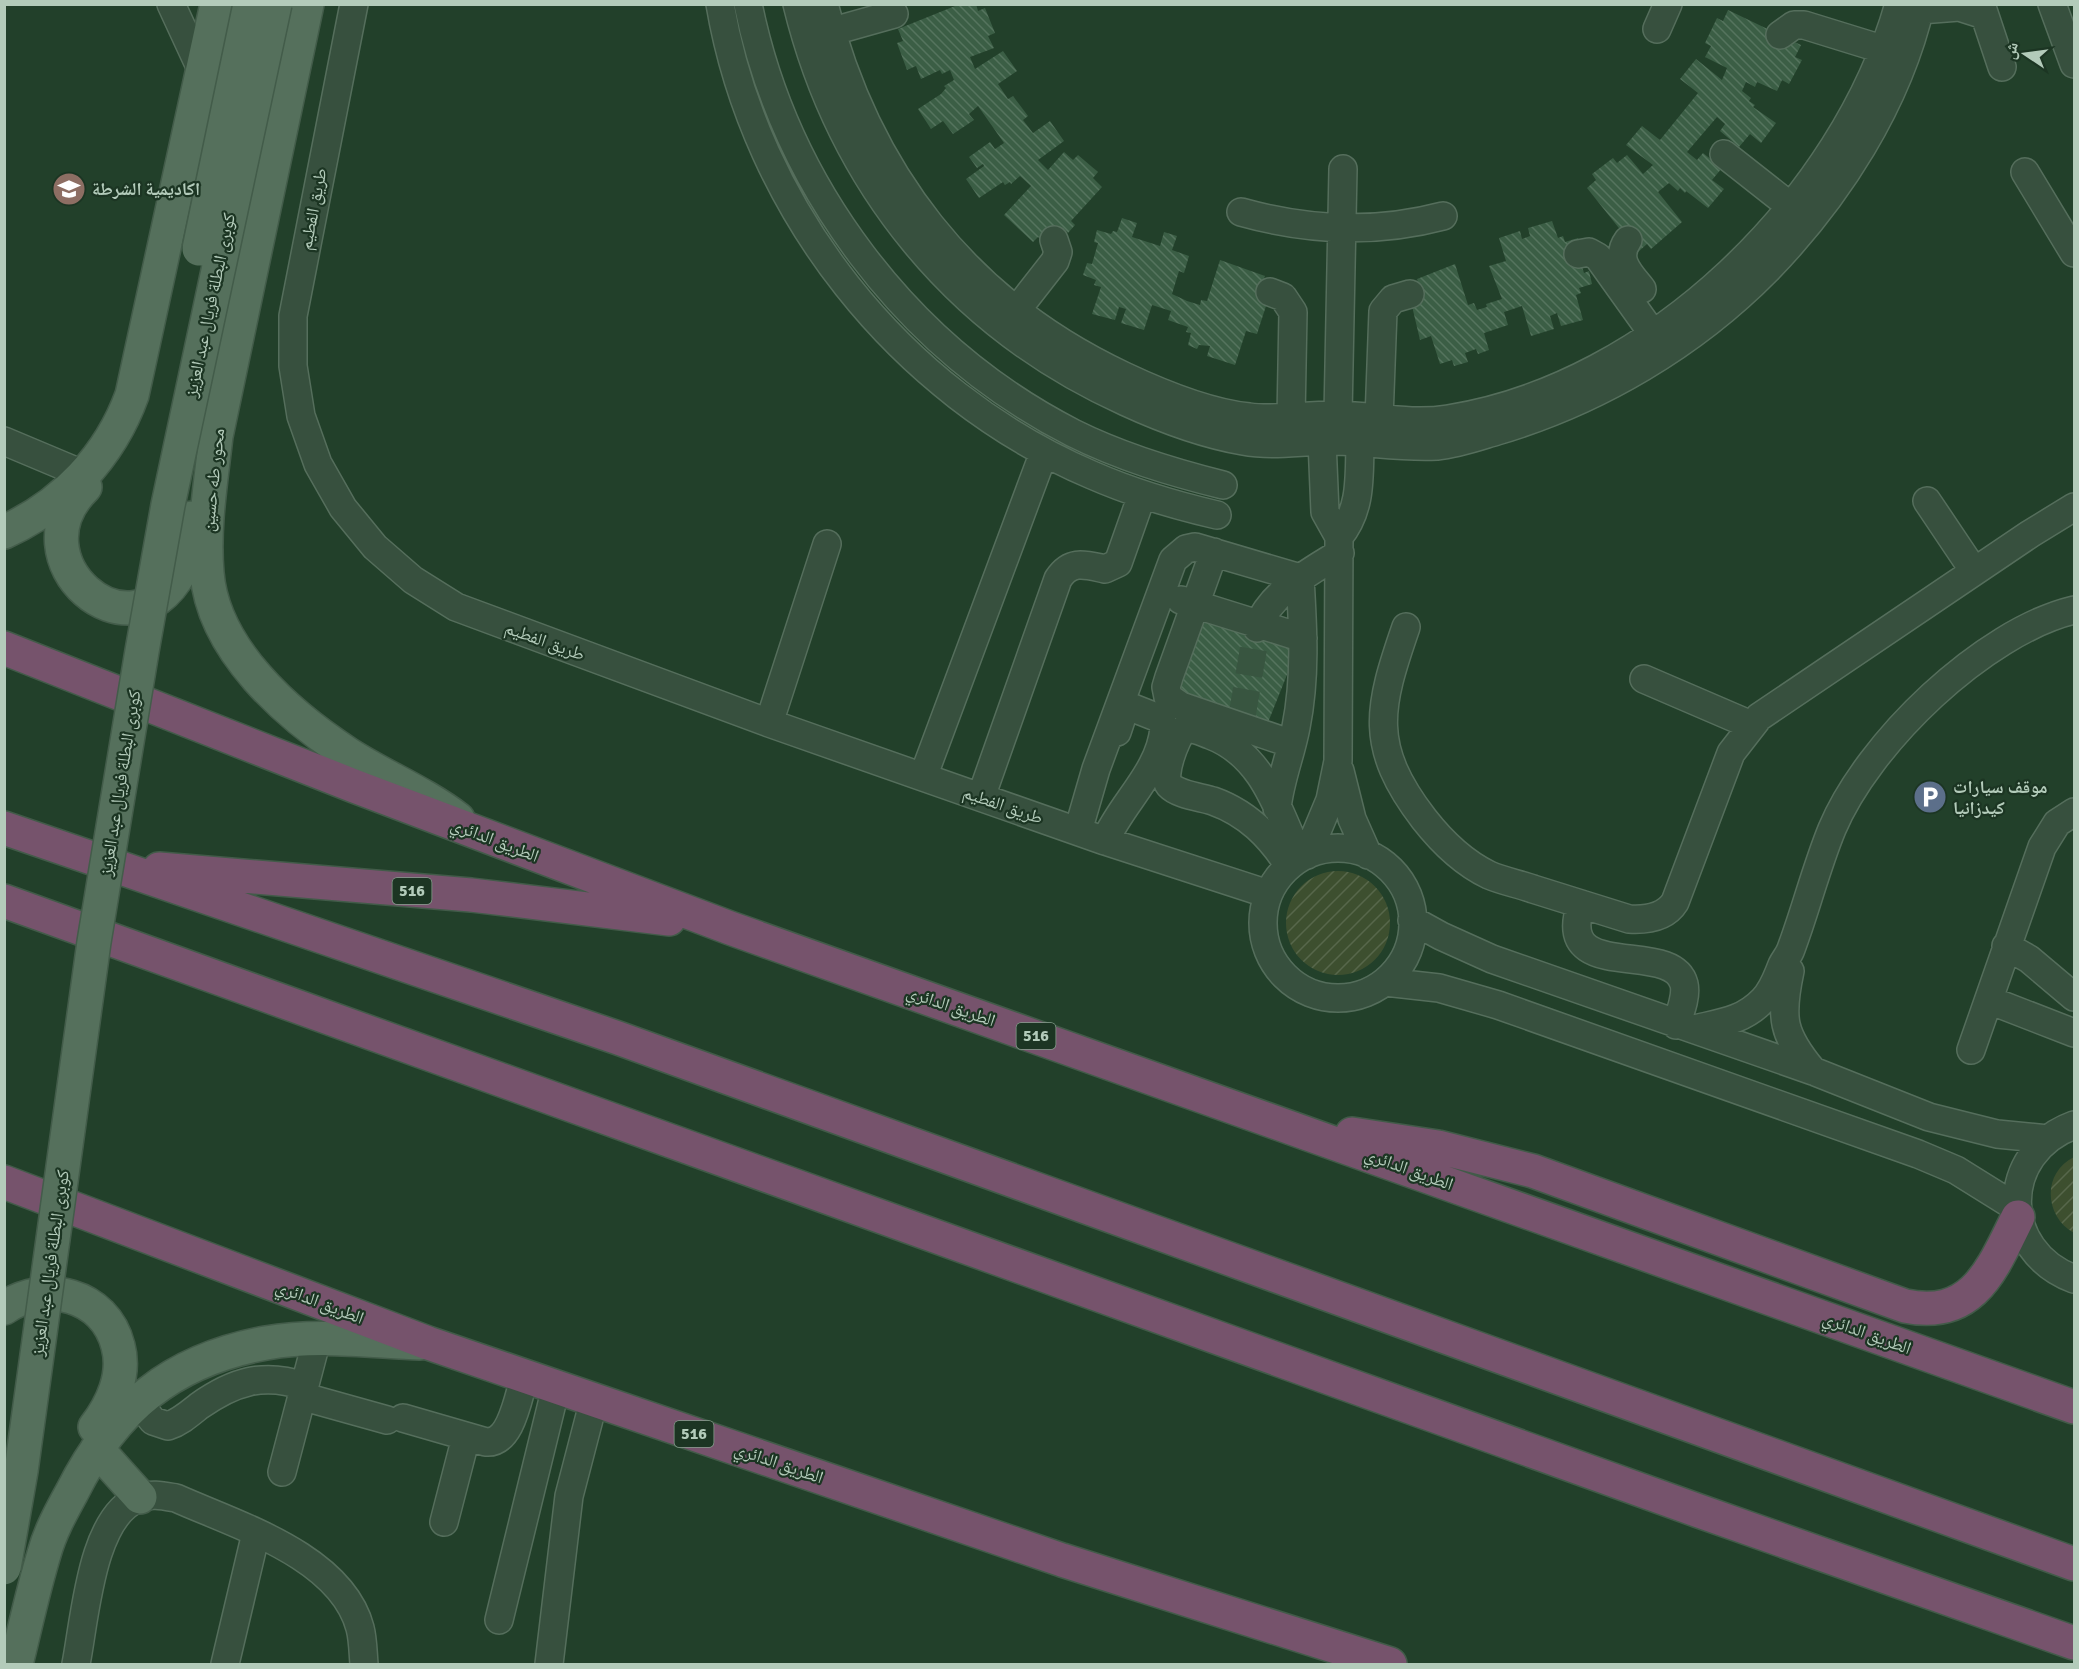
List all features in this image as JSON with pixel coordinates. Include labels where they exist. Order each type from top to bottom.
[{"type":"highway","name":"الطريق الدائري","points":[[4,648],[479,834],[730,928],[2074,1407]]},
{"type":"highway","name":"516","points":[[4,828],[92,861],[618,1038],[2074,1564]]},
{"type":"highway","name":"516","points":[[92,861],[240,877],[539,902],[730,928]]},
{"type":"highway","points":[[4,901],[1688,1507],[2074,1642]]},
{"type":"highway","points":[[1298,1129],[1392,1138],[1484,1157],[1533,1171],[1905,1306],[1925,1310],[1944,1308],[1963,1301],[1978,1288],[2018,1213]]},
{"type":"highway","name":"الطريق الدائري","points":[[4,1182],[428,1343],[1062,1560],[1390,1665]]},
{"type":"main road","points":[[216,436],[196,498],[181,571],[160,597],[143,606],[125,608],[106,605],[90,597],[76,584],[67,568],[63,550],[63,532],[72,504],[122,441],[128,427],[132,395],[217,4]]},
{"type":"main road","name":"كوبرى البطلة فريال عبد العزيز","points":[[4,1440],[55,1063],[121,648],[147,503],[250,4]]},
{"type":"main road","name":"كوبرى البطلة فريال عبد العزيز","points":[[4,1568],[21,1471],[94,942],[142,651],[170,494],[275,4]]},
{"type":"main road","name":"محور طه حسين","points":[[307,4],[216,436],[210,488],[207,574],[216,610],[234,649],[268,690],[306,726],[350,755],[417,790],[479,834]]},
{"type":"main road","points":[[4,532],[55,503],[85,475],[114,437],[132,395]]},
{"type":"main road","points":[[4,1308],[33,1294],[52,1292],[70,1295],[87,1303],[101,1315],[112,1330],[119,1347],[118,1383],[112,1400],[104,1416],[60,1474],[52,1492],[44,1530],[44,1553]]},
{"type":"main road","points":[[16,1665],[44,1553],[69,1496],[97,1449],[123,1414],[137,1401],[190,1367],[228,1352],[267,1343],[317,1339],[428,1343]]},
{"type":"main road","points":[[97,1449],[140,1497]]},
{"type":"street","points":[[171,4],[202,71]]},
{"type":"street","name":"طريق الفطيم","points":[[354,4],[293,316],[293,366],[301,416],[318,464],[343,508],[382,554],[413,580],[456,607],[769,723],[1105,841],[1268,894]]},
{"type":"street","points":[[720,4],[741,91],[763,150],[792,205],[837,273],[888,334],[933,375],[980,412],[1044,452],[1142,495],[1217,515]]},
{"type":"street","points":[[748,4],[776,102],[808,171],[868,264],[917,319],[965,362],[1004,392],[1073,432],[1146,464],[1223,485]]},
{"type":"street","points":[[797,4],[814,64],[842,104],[868,131],[898,183],[953,253],[972,287],[1010,336],[1068,374],[1136,406],[1198,416],[1291,418],[1338,414],[1424,422],[1469,415],[1605,375],[1685,340],[1757,279],[1807,225],[1837,185],[1862,124],[1885,50],[1906,6]]},
{"type":"street","points":[[824,4],[831,32],[842,104]]},
{"type":"street","points":[[2052,4],[2074,64]]},
{"type":"street","points":[[972,287],[1097,363],[1144,385],[1243,441],[1267,444],[1322,441],[1360,442],[1409,447],[1465,441],[1545,415],[1605,375],[1740,262],[1862,124],[1903,64],[1906,6]]},
{"type":"street","points":[[1906,6],[1983,10],[2002,68]]},
{"type":"street","points":[[831,32],[894,14]]},
{"type":"street","points":[[1780,35],[1794,25],[1804,25],[1885,50]]},
{"type":"street","points":[[1724,154],[1790,206]]},
{"type":"street","points":[[1338,414],[1343,169]]},
{"type":"street","points":[[2025,172],[2074,253]]},
{"type":"street","points":[[1241,212],[1291,224],[1342,229],[1403,225],[1443,216]]},
{"type":"street","points":[[1023,316],[1055,261],[1058,252],[1054,240]]},
{"type":"street","points":[[1628,240],[1622,256],[1625,267],[1661,328]]},
{"type":"street","points":[[1578,254],[1589,252],[1598,257],[1661,328]]},
{"type":"street","points":[[1023,316],[1073,265]]},
{"type":"street","points":[[1270,292],[1283,297],[1293,312],[1291,418]]},
{"type":"street","points":[[1379,419],[1382,318],[1387,305],[1394,299],[1410,294]]},
{"type":"street","points":[[4,441],[85,475]]},
{"type":"street","points":[[1256,768],[1226,742],[1187,728],[1181,732],[1165,774],[1172,787],[1227,807],[1254,824],[1279,850],[1298,860],[1327,849],[1348,849],[1368,855],[1385,866],[1399,881],[1408,899],[1412,920],[1406,954],[1385,982],[1360,995],[1332,999],[1305,992],[1282,975],[1267,950],[1262,922],[1268,894],[1298,860],[1330,800],[1338,761],[1340,545],[1324,504],[1322,441]]},
{"type":"street","points":[[1258,626],[1269,605],[1340,545],[1358,499],[1360,442]]},
{"type":"street","points":[[923,777],[1044,452]]},
{"type":"street","points":[[981,797],[1058,579],[1066,569],[1080,564],[1105,569],[1118,563],[1142,495]]},
{"type":"street","points":[[1927,501],[1974,571]]},
{"type":"street","points":[[1406,627],[1387,681],[1383,717],[1388,753],[1402,790],[1439,837],[1475,867],[1491,876],[1638,919],[1663,915],[1672,907],[1731,753],[1751,725],[1776,704],[2074,507]]},
{"type":"street","points":[[769,723],[827,544]]},
{"type":"street","points":[[1078,831],[1092,787],[1095,769],[1173,560],[1179,554],[1194,548],[1300,578]]},
{"type":"street","points":[[1214,552],[1169,677],[1166,687],[1168,697],[1181,706],[1242,722],[1292,744]]},
{"type":"street","points":[[1277,808],[1292,744],[1304,670],[1300,578]]},
{"type":"street","points":[[1161,594],[1258,626],[1303,638]]},
{"type":"street","points":[[1684,1027],[1730,1022],[1753,1010],[1768,995],[1790,952],[1832,830],[1857,780],[1877,754],[1936,694],[1981,657],[2030,626],[2074,610]]},
{"type":"street","points":[[1644,678],[1751,725]]},
{"type":"street","points":[[1092,787],[1103,773],[1125,712],[1133,708],[1161,719],[1164,732],[1147,777],[1118,815],[1105,841]]},
{"type":"street","points":[[1242,722],[1256,768],[1277,808],[1298,860]]},
{"type":"street","points":[[1338,761],[1346,800],[1368,855]]},
{"type":"street","points":[[1971,1050],[2042,847],[2069,821]]},
{"type":"street","points":[[1581,904],[1576,920],[1578,934],[1590,950],[1606,956],[1668,966],[1679,973],[1685,991],[1684,1027]]},
{"type":"street","points":[[1412,920],[1473,951],[1813,1071],[1948,1122],[1997,1134],[2048,1139]]},
{"type":"street","points":[[2006,946],[2029,959],[2074,997]]},
{"type":"street","points":[[1790,952],[1791,963],[1783,1001],[1784,1024],[1794,1049],[1813,1071]]},
{"type":"street","points":[[1385,982],[1439,988],[1488,1002],[1907,1150],[1956,1170],[2018,1213]]},
{"type":"street","points":[[1989,1000],[2074,1033]]},
{"type":"street","points":[[2074,1125],[2048,1139],[2030,1158],[2023,1174],[2018,1213],[2025,1238],[2037,1256],[2054,1270],[2074,1279]]},
{"type":"street","points":[[282,1472],[317,1339]]},
{"type":"street","points":[[137,1401],[153,1421],[168,1426],[219,1392],[243,1381],[273,1378],[302,1391],[395,1419],[491,1442],[501,1438],[525,1376]]},
{"type":"street","points":[[499,1620],[556,1387]]},
{"type":"street","points":[[549,1665],[569,1496],[594,1400]]},
{"type":"street","points":[[444,1522],[466,1437]]},
{"type":"street","points":[[76,1665],[97,1557],[108,1526],[121,1508],[140,1497],[158,1495],[176,1498],[256,1533],[286,1547],[316,1567],[343,1593],[360,1627],[364,1665]]},
{"type":"street","points":[[225,1665],[256,1533]]},
{"type":"green space","points":[[1338,871],[1358,875],[1375,886],[1386,903],[1390,923],[1386,943],[1375,960],[1358,971],[1338,975],[1318,971],[1301,960],[1290,943],[1286,923],[1290,903],[1301,886],[1318,875]]},
{"type":"green space","points":[[2074,1157],[2074,1233],[2064,1226],[2057,1216],[2052,1206],[2051,1195],[2056,1173]]},
{"type":"building","points":[[960,4],[976,4],[978,11],[985,8],[995,33],[988,36],[994,48],[970,57],[975,69],[1003,51],[1017,71],[998,84],[1008,99],[1013,96],[1028,116],[1023,120],[1033,133],[1050,121],[1064,141],[1038,160],[1048,170],[1064,152],[1073,160],[1078,155],[1098,172],[1093,178],[1102,187],[1071,221],[1075,225],[1068,233],[1064,229],[1048,246],[1038,237],[1033,242],[1004,215],[1031,186],[1020,176],[1011,184],[1010,182],[1005,185],[1003,182],[979,198],[966,179],[984,166],[983,164],[977,168],[969,157],[990,142],[995,149],[1004,143],[978,106],[969,114],[974,120],[953,134],[943,121],[931,129],[918,109],[941,94],[946,88],[944,86],[954,80],[950,70],[942,74],[940,70],[921,79],[916,66],[907,70],[897,43],[903,41],[898,29]]},
{"type":"building","points":[[1728,10],[1801,45],[1795,57],[1802,60],[1789,84],[1782,80],[1777,91],[1757,82],[1755,87],[1746,82],[1742,91],[1751,98],[1749,101],[1755,105],[1753,107],[1776,123],[1761,143],[1750,134],[1739,147],[1720,131],[1725,124],[1717,117],[1687,152],[1697,160],[1703,153],[1722,168],[1712,180],[1724,189],[1708,208],[1686,191],[1685,193],[1680,188],[1678,191],[1669,183],[1658,192],[1682,222],[1651,249],[1647,244],[1638,252],[1587,188],[1596,180],[1592,174],[1613,158],[1617,163],[1627,155],[1643,174],[1653,165],[1626,145],[1642,126],[1660,140],[1698,93],[1680,79],[1696,59],[1722,80],[1727,68],[1705,57],[1711,46],[1705,43],[1717,18],[1723,21]]},
{"type":"building","points":[[1122,218],[1137,223],[1132,237],[1160,246],[1164,232],[1177,236],[1172,250],[1189,256],[1184,273],[1179,271],[1172,294],[1187,301],[1200,305],[1201,300],[1207,301],[1220,260],[1265,276],[1263,281],[1273,284],[1257,334],[1246,331],[1235,365],[1207,356],[1210,346],[1199,345],[1197,349],[1188,345],[1191,333],[1186,332],[1188,327],[1168,320],[1171,311],[1152,305],[1144,330],[1121,323],[1126,309],[1119,307],[1115,320],[1092,314],[1101,287],[1094,285],[1096,280],[1083,275],[1087,263],[1092,264],[1098,243],[1094,242],[1097,230],[1111,234],[1113,231],[1117,232]]},
{"type":"building","points":[[1552,221],[1558,238],[1563,236],[1565,242],[1578,238],[1582,250],[1577,251],[1584,273],[1589,271],[1592,284],[1579,288],[1581,293],[1576,295],[1583,320],[1561,326],[1557,313],[1550,316],[1554,329],[1531,336],[1522,306],[1504,312],[1508,325],[1484,333],[1489,350],[1478,354],[1476,349],[1465,353],[1468,362],[1454,366],[1452,360],[1440,364],[1431,336],[1420,340],[1408,289],[1419,285],[1417,279],[1455,264],[1468,305],[1474,303],[1477,310],[1487,307],[1486,304],[1502,299],[1489,266],[1506,261],[1499,238],[1520,231],[1522,239],[1530,236],[1528,228]]},
{"type":"building","points":[[1197,610],[1300,642],[1267,725],[1174,691]]},
{"type":"tunnel","points":[[1242,716],[1257,628]]},
{"type":"place","name":"اكاديمية الشرطة","points":[[69,189]]},
{"type":"place","name":"موقف سيارات كيدزانيا","points":[[1930,797]]}]
